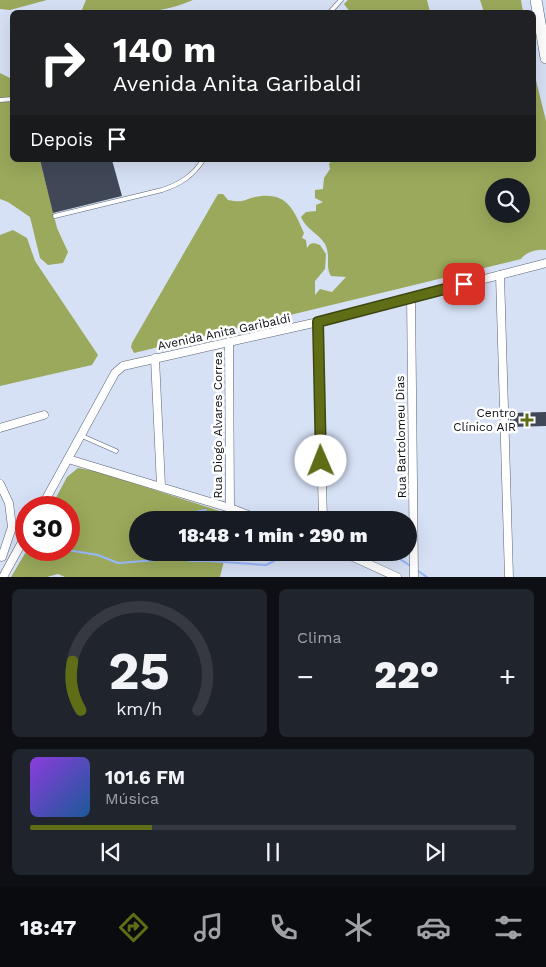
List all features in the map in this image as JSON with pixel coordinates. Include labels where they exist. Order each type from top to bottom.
[{"type":"main road","points":[[536,0],[546,58]]},
{"type":"street","name":"Avenida Anita Garibaldi","points":[[48,496],[115,373],[123,366],[318,322],[546,263]]},
{"type":"street","points":[[500,275],[509,577]]},
{"type":"street","name":"Rua Bartolomeu Dias","points":[[412,297],[414,577]]},
{"type":"street","points":[[318,322],[323,511]]},
{"type":"street","name":"Rua Diogo Alvares Correa","points":[[229,342],[230,508]]},
{"type":"street","points":[[155,358],[161,486]]},
{"type":"street","points":[[0,428],[44,415]]},
{"type":"street","points":[[68,459],[238,511]]},
{"type":"street","points":[[0,484],[9,503],[12,527],[1,557],[10,564]]},
{"type":"street","points":[[3,577],[15,555]]},
{"type":"street","points":[[362,561],[397,577]]},
{"type":"lane","points":[[332,10],[341,0]]},
{"type":"lane","points":[[55,216],[162,190],[178,184],[196,172],[203,162]]},
{"type":"lane","points":[[81,436],[116,450]]},
{"type":"green space","points":[[0,0],[47,0],[10,10],[0,9]]},
{"type":"green space","points":[[86,0],[193,0],[159,10],[82,10]]},
{"type":"green space","points":[[348,0],[427,0],[430,10],[348,10],[344,4]]},
{"type":"green space","points":[[480,0],[521,0],[523,10],[483,10]]},
{"type":"green space","points":[[0,73],[10,78],[10,162],[40,162],[57,228],[68,252],[63,263],[48,265],[40,258],[30,217],[8,202],[0,199]]},
{"type":"green space","points":[[536,80],[546,121],[546,250],[526,254],[521,259],[134,353],[131,347],[132,343],[218,194],[223,194],[228,200],[243,201],[266,196],[281,199],[287,203],[304,233],[302,238],[306,240],[307,248],[310,244],[314,243],[320,245],[326,254],[325,269],[315,281],[315,295],[320,289],[332,292],[346,277],[331,276],[328,269],[328,252],[325,244],[306,225],[301,217],[306,212],[316,211],[316,205],[323,202],[315,198],[315,190],[323,189],[324,178],[330,169],[330,162],[536,162]]},
{"type":"green space","points":[[13,230],[27,238],[35,261],[98,355],[92,365],[0,386],[0,235]]},
{"type":"green space","points":[[78,468],[99,472],[220,511],[129,511],[129,561],[224,561],[220,577],[65,577],[58,574],[47,577],[11,577],[20,561],[80,561],[80,496],[57,496],[67,477]]},
{"type":"building","points":[[40,162],[113,162],[122,196],[53,213]]},
{"type":"building","name":"Centro Clínico AIR","points":[[546,412],[546,426],[510,427],[510,413]]},
{"type":"waterway","points":[[200,511],[206,510]]},
{"type":"waterway","points":[[80,552],[98,555],[118,563],[144,561]]},
{"type":"waterway","points":[[209,561],[266,565],[274,561]]},
{"type":"waterway","points":[[403,561],[409,565]]},
{"type":"waterway","points":[[418,571],[427,577]]},
{"type":"place","name":"Centro Clínico AIR","points":[[527,420]]},
{"type":"route","points":[[321,461],[318,322],[464,284]]}]
